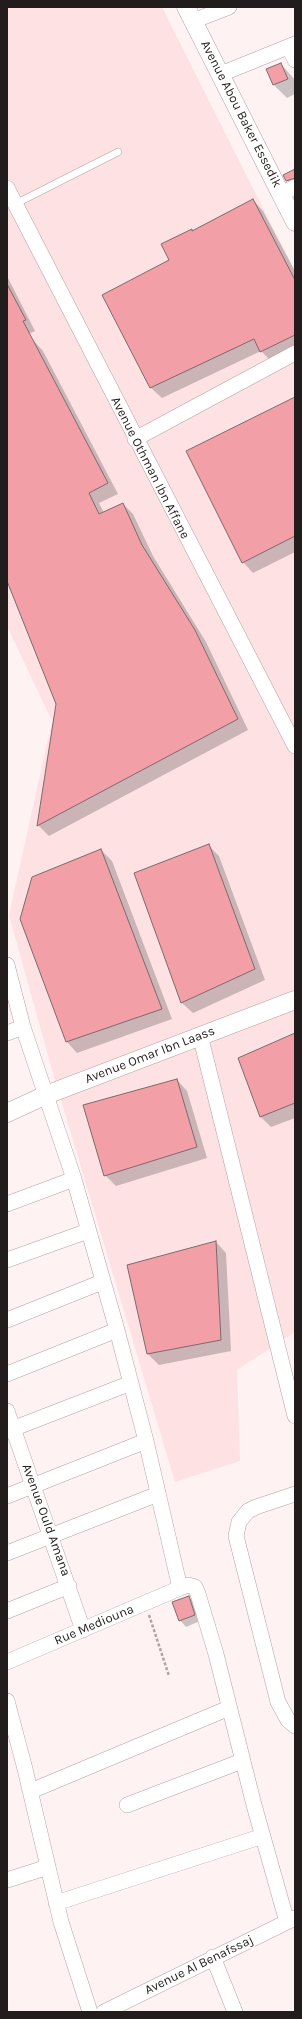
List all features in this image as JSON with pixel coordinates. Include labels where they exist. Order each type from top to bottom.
[{"type":"street","points":[[190,14],[229,7]]},
{"type":"street","name":"Avenue Abou Baker Essedik","points":[[190,14],[221,74],[288,191],[295,222]]},
{"type":"street","points":[[221,74],[293,50]]},
{"type":"street","name":"Avenue Othman Ibn Affane","points":[[7,188],[135,439],[295,746]]},
{"type":"street","points":[[135,439],[295,353]]},
{"type":"street","points":[[7,965],[23,1027],[74,1179],[102,1282],[117,1330],[146,1441],[180,1588],[192,1586],[198,1594],[262,1836],[291,1920]]},
{"type":"street","name":"Avenue Omar Ibn Laass","points":[[7,1113],[46,1095],[295,1000]]},
{"type":"street","points":[[7,1033],[23,1027]]},
{"type":"street","points":[[200,1035],[295,1416]]},
{"type":"street","points":[[7,1204],[74,1179]]},
{"type":"street","points":[[7,1260],[88,1231]]},
{"type":"street","points":[[7,1320],[102,1282]]},
{"type":"street","points":[[7,1374],[117,1330]]},
{"type":"street","points":[[10,1430],[131,1383]]},
{"type":"street","name":"Avenue Ould Amana","points":[[7,1411],[10,1430],[34,1486],[83,1630]]},
{"type":"street","points":[[7,1496],[146,1441]]},
{"type":"street","points":[[7,1553],[158,1494]]},
{"type":"street","points":[[295,1494],[256,1506],[248,1511],[239,1522],[236,1536],[278,1702],[288,1720],[295,1726]]},
{"type":"street","points":[[7,1610],[69,1586]]},
{"type":"street","name":"Rue Mediouna","points":[[7,1662],[146,1604],[180,1588]]},
{"type":"street","points":[[7,1701],[56,1903],[72,1960],[90,2012]]},
{"type":"street","points":[[30,1791],[229,1708]]},
{"type":"street","points":[[126,1805],[242,1761]]},
{"type":"street","points":[[56,1903],[262,1836]]},
{"type":"street","points":[[7,1880],[48,1867]]},
{"type":"street","name":"Avenue Al Benafssaj","points":[[104,2012],[213,1957],[291,1920]]},
{"type":"street","points":[[213,1957],[235,2012]]},
{"type":"lane","points":[[15,204],[118,152]]},
{"type":"path","points":[[146,1604],[169,1676]]},
{"type":"shaded area","points":[[7,7],[162,7],[295,272],[295,1332],[237,1370],[240,1461],[175,1482],[52,1070],[9,915],[52,721],[7,626]]},
{"type":"building","points":[[281,63],[288,79],[273,85],[266,69]]},
{"type":"building","points":[[295,169],[295,178],[286,181],[283,175]]},
{"type":"building","points":[[253,199],[295,280],[295,335],[260,352],[254,339],[150,388],[102,295],[169,260],[161,244],[192,229],[192,231]]},
{"type":"building","points":[[7,284],[26,320],[23,321],[108,483],[89,493],[99,514],[123,503],[142,545],[195,630],[238,719],[37,826],[56,704],[7,581]]},
{"type":"building","points":[[295,397],[295,536],[242,563],[186,451]]},
{"type":"building","points":[[209,844],[255,969],[181,1003],[134,873]]},
{"type":"building","points":[[101,849],[162,1009],[66,1042],[20,919],[32,877]]},
{"type":"building","points":[[295,1033],[295,1103],[260,1117],[238,1058]]},
{"type":"building","points":[[177,1079],[197,1147],[104,1176],[83,1105]]},
{"type":"building","points":[[216,1241],[221,1340],[147,1354],[127,1265]]},
{"type":"building","points":[[189,1596],[195,1615],[179,1621],[172,1602]]}]
